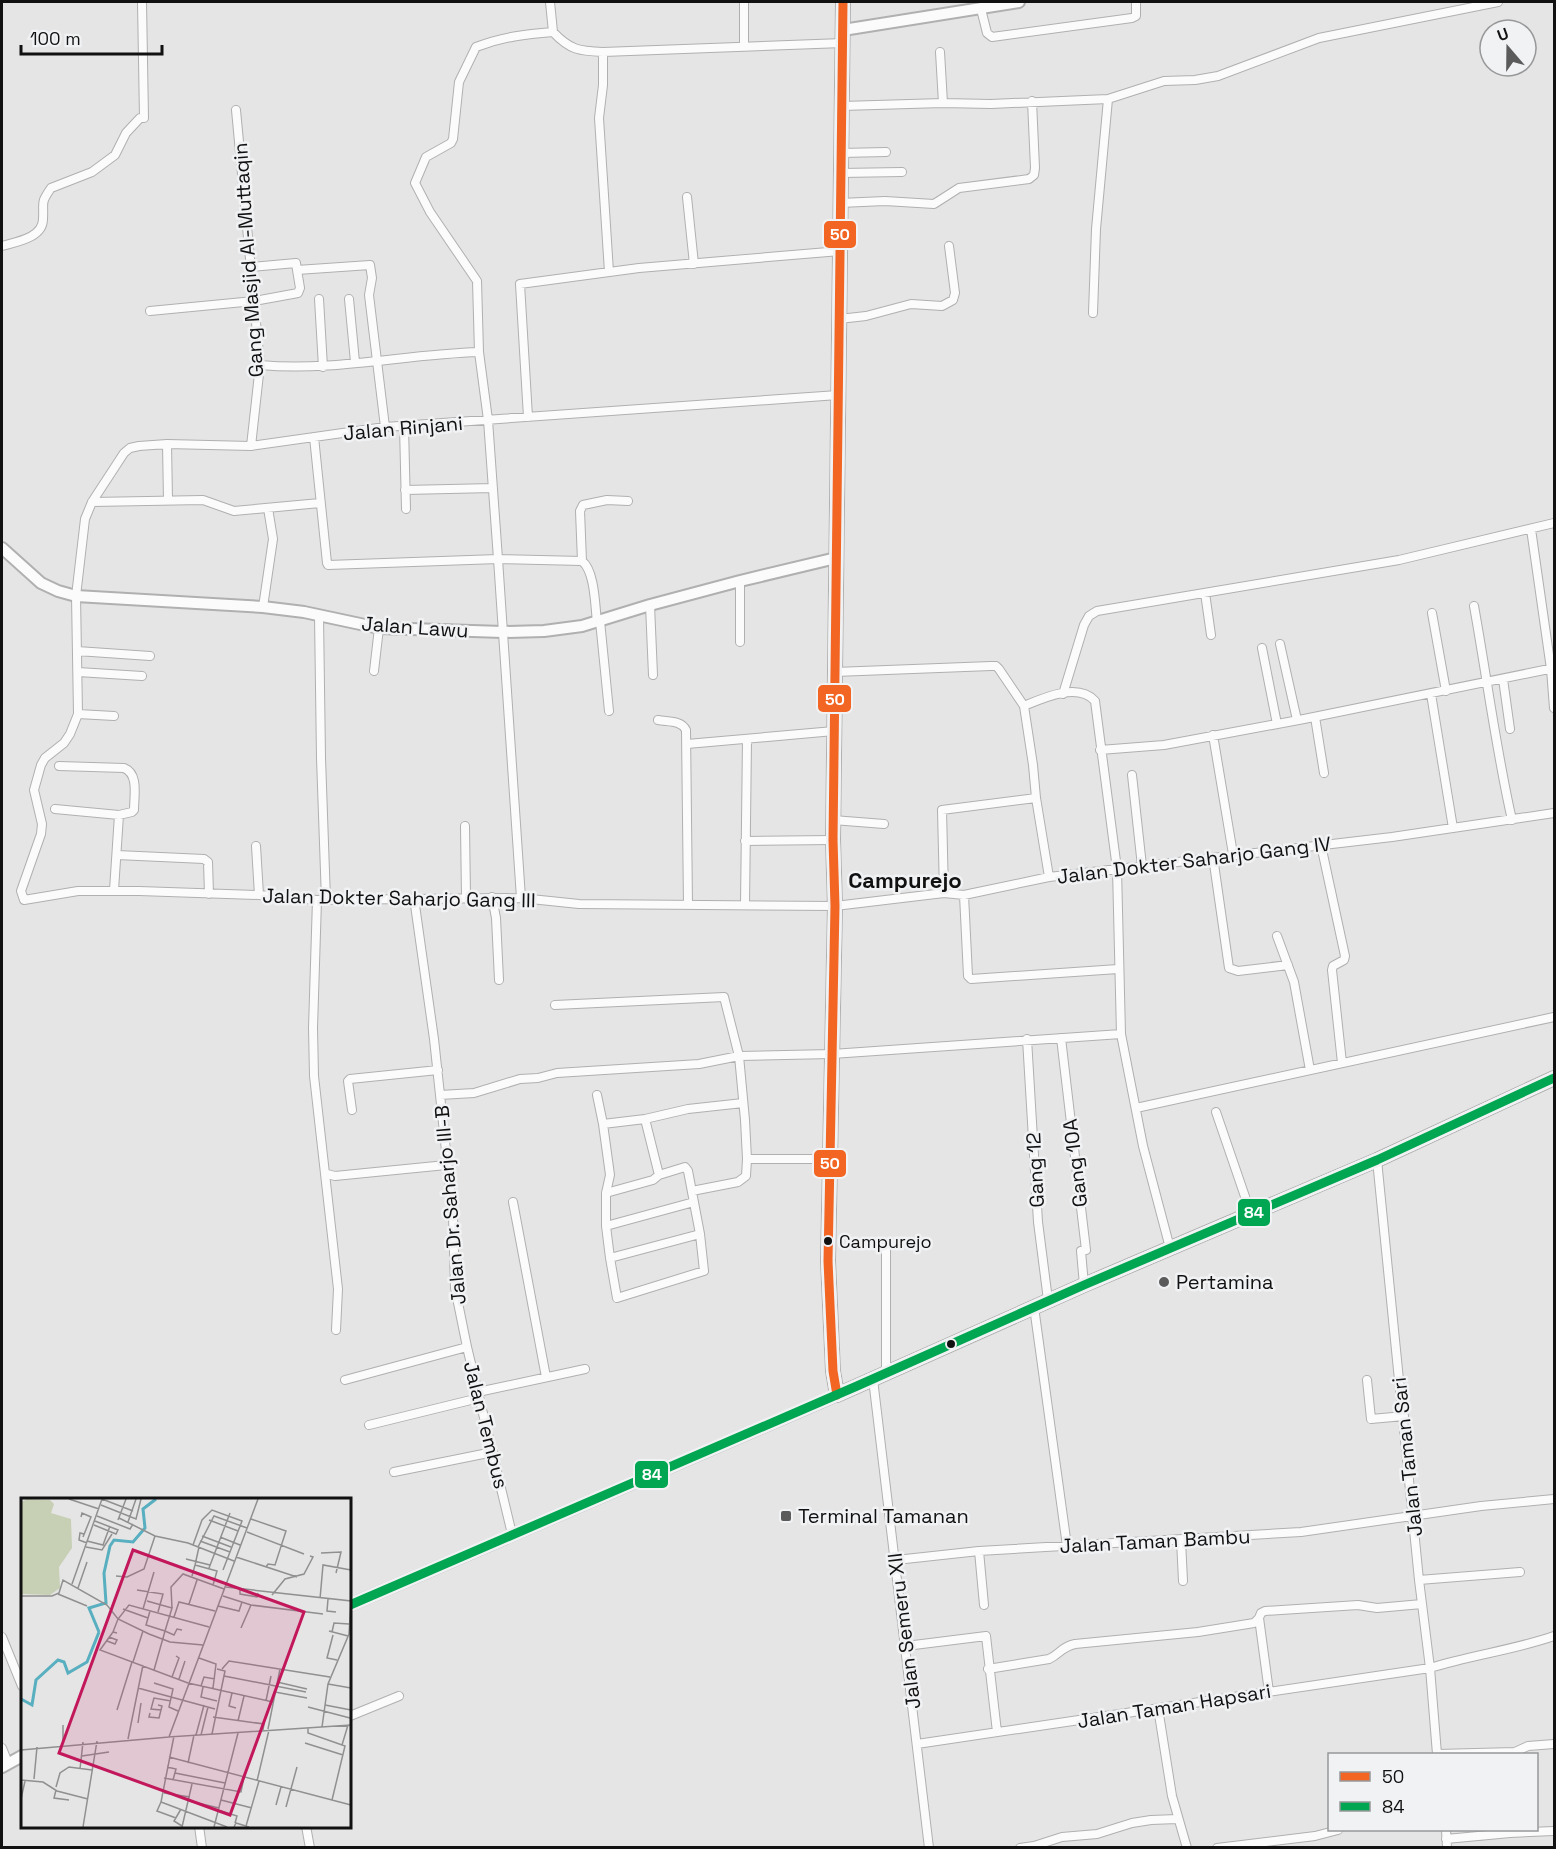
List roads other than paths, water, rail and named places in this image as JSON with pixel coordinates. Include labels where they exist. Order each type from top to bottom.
[{"type":"highway","points":[[843,2],[833,820],[835,906],[828,1261],[833,1371],[837,1395],[1048,1300],[1377,1160],[1554,1078]]},
{"type":"street","points":[[2,246],[31,237],[41,230],[43,220],[41,207],[51,188],[92,172],[100,166],[115,154],[126,133],[140,118],[144,118],[142,2]]},
{"type":"street","points":[[550,2],[553,32],[566,45],[582,51],[603,52],[744,46],[843,36],[1020,2]]},
{"type":"street","points":[[744,2],[744,46]]},
{"type":"street","points":[[981,9],[987,33],[992,37],[1132,18],[1136,16],[1136,2]]},
{"type":"street","points":[[842,106],[991,104],[1108,99],[1164,81],[1195,80],[1218,76],[1319,38],[1498,2]]},
{"type":"street","points":[[521,898],[488,420],[479,352],[477,281],[430,212],[415,183],[426,157],[451,143],[453,139],[459,82],[476,47],[495,39],[553,32]]},
{"type":"street","points":[[603,52],[603,85],[599,118],[609,272]]},
{"type":"street","points":[[940,52],[943,103]]},
{"type":"street","points":[[1094,313],[1096,229],[1108,99]]},
{"type":"street","points":[[840,203],[885,201],[934,204],[959,188],[1029,179],[1034,175],[1035,168],[1032,101]]},
{"type":"street","name":"Gang Masjid Al-Muttaqin","points":[[236,110],[260,365],[251,446]]},
{"type":"street","points":[[841,153],[886,152]]},
{"type":"street","points":[[841,173],[902,172]]},
{"type":"street","points":[[687,197],[694,264]]},
{"type":"street","points":[[839,318],[866,316],[911,304],[942,306],[948,304],[953,300],[955,293],[949,246]]},
{"type":"street","points":[[528,417],[520,284],[609,272],[840,251]]},
{"type":"street","points":[[150,311],[254,301],[298,293],[300,288],[296,263],[251,267]]},
{"type":"street","points":[[297,270],[370,265],[372,278],[369,295],[385,427]]},
{"type":"street","points":[[319,299],[323,367]]},
{"type":"street","points":[[349,299],[355,362]]},
{"type":"street","points":[[260,365],[293,368],[323,367],[355,362],[479,352]]},
{"type":"street","name":"Jalan Rinjani","points":[[78,714],[76,596],[85,519],[92,502],[124,453],[130,448],[167,444],[251,446],[385,427],[838,394]]},
{"type":"street","points":[[404,426],[406,509]]},
{"type":"street","points":[[314,437],[327,563],[331,567],[498,559],[582,561],[587,565],[591,575],[599,622],[609,711]]},
{"type":"street","points":[[167,444],[168,500]]},
{"type":"street","points":[[405,490],[493,488]]},
{"type":"street","points":[[92,502],[203,500],[234,511],[320,503]]},
{"type":"street","points":[[582,561],[580,511],[583,505],[606,500],[628,501]]},
{"type":"street","points":[[263,607],[273,539],[268,508]]},
{"type":"street","points":[[1063,694],[1084,625],[1089,616],[1097,611],[1399,560],[1554,523]]},
{"type":"street","points":[[1531,529],[1551,641],[1554,708]]},
{"type":"street","name":"Jalan Lawu","points":[[2,548],[42,583],[76,596],[263,607],[379,628],[503,632],[544,631],[599,622],[650,605],[837,558]]},
{"type":"street","points":[[740,581],[740,642]]},
{"type":"street","points":[[1205,593],[1211,635]]},
{"type":"street","points":[[650,605],[653,675]]},
{"type":"street","points":[[1474,606],[1488,682],[1498,760],[1512,820]]},
{"type":"street","points":[[1432,613],[1446,691]]},
{"type":"street","points":[[320,616],[321,758],[327,900]]},
{"type":"street","points":[[374,670],[379,628]]},
{"type":"street","points":[[1280,644],[1297,720]]},
{"type":"street","points":[[1262,648],[1277,724]]},
{"type":"street","points":[[77,651],[150,656]]},
{"type":"street","points":[[835,672],[996,666],[1024,706],[1049,877]]},
{"type":"street","points":[[1100,750],[1148,747],[1277,724],[1553,668]]},
{"type":"street","points":[[78,672],[142,676]]},
{"type":"street","points":[[1503,679],[1510,729]]},
{"type":"street","points":[[1024,706],[1046,697],[1073,692],[1095,701],[1117,869],[1121,1034],[1143,1146],[1170,1248]]},
{"type":"street","points":[[1431,694],[1453,828]]},
{"type":"street","points":[[78,714],[114,716]]},
{"type":"street","name":"Jalan Dokter Saharjo Gang III","points":[[78,714],[64,743],[40,765],[34,796],[42,824],[41,834],[21,891],[24,900],[78,891],[114,891],[259,895],[317,900],[492,897],[579,904],[835,906]]},
{"type":"street","points":[[1315,717],[1324,772]]},
{"type":"street","points":[[658,720],[683,725],[686,730],[688,905]]},
{"type":"street","points":[[687,744],[834,731]]},
{"type":"street","points":[[1213,735],[1233,854]]},
{"type":"street","points":[[744,905],[747,740]]},
{"type":"street","points":[[55,809],[119,815],[134,810],[134,776],[131,771],[124,768],[59,766]]},
{"type":"street","points":[[1132,775],[1142,866]]},
{"type":"street","points":[[944,893],[942,810],[1036,798]]},
{"type":"street","name":"Jalan Dokter Saharjo Gang IV","points":[[835,906],[944,893],[964,895],[1049,877],[1453,828],[1554,813]]},
{"type":"street","points":[[114,891],[119,815]]},
{"type":"street","points":[[833,820],[884,824]]},
{"type":"street","points":[[465,826],[466,897]]},
{"type":"street","points":[[745,841],[833,840]]},
{"type":"street","points":[[1321,844],[1345,956],[1344,960],[1333,966],[1332,970],[1342,1063]]},
{"type":"street","points":[[256,846],[259,895]]},
{"type":"street","points":[[117,855],[204,859],[208,862],[209,894]]},
{"type":"street","points":[[1213,857],[1228,968],[1238,971],[1288,965]]},
{"type":"street","points":[[964,895],[968,976],[971,979],[1118,969]]},
{"type":"street","points":[[492,897],[496,918],[499,980]]},
{"type":"street","name":"Jalan Dr. Saharjo III-B","points":[[414,898],[438,1070],[453,1216],[455,1288],[460,1315]]},
{"type":"street","points":[[317,900],[313,1028],[314,1076],[327,1174],[338,1289],[336,1330]]},
{"type":"street","points":[[1277,936],[1294,982],[1310,1070]]},
{"type":"street","points":[[555,1005],[720,996],[726,1000],[739,1056],[747,1159],[746,1176],[738,1182],[692,1191]]},
{"type":"street","points":[[1136,1108],[1554,1017]]},
{"type":"street","points":[[440,1095],[474,1093],[520,1079],[538,1078],[557,1073],[699,1064],[739,1056],[832,1054],[1121,1034]]},
{"type":"street","name":"Gang 10A","points":[[1061,1038],[1086,1250],[1081,1251],[1084,1285]]},
{"type":"street","name":"Gang 12","points":[[1027,1039],[1038,1221],[1048,1300]]},
{"type":"street","points":[[352,1110],[348,1081],[350,1079],[438,1070]]},
{"type":"street","points":[[597,1095],[610,1175],[606,1193],[606,1226],[616,1298],[704,1271],[700,1234],[688,1171],[685,1167],[659,1174],[653,1180],[606,1193]]},
{"type":"street","points":[[603,1124],[645,1119],[688,1108],[743,1103]]},
{"type":"street","points":[[1216,1112],[1251,1214]]},
{"type":"street","points":[[645,1119],[659,1174]]},
{"type":"street","points":[[747,1159],[830,1159]]},
{"type":"street","name":"Jalan Taman Sari","points":[[1377,1160],[1437,1753]]},
{"type":"street","points":[[327,1174],[335,1176],[446,1165]]},
{"type":"street","points":[[513,1202],[546,1377]]},
{"type":"street","points":[[606,1226],[694,1202]]},
{"type":"street","points":[[610,1258],[700,1234]]},
{"type":"street","name":"Jalan Semeru XII","points":[[886,1250],[879,1376],[896,1560],[929,1848]]},
{"type":"street","points":[[1034,1307],[1067,1546]]},
{"type":"street","name":"Jalan Tembus","points":[[460,1315],[512,1534]]},
{"type":"street","points":[[345,1380],[467,1347]]},
{"type":"street","points":[[369,1425],[546,1377],[585,1369]]},
{"type":"street","points":[[1367,1380],[1371,1419],[1404,1416]]},
{"type":"street","points":[[351,1605],[837,1395]]},
{"type":"street","points":[[394,1472],[493,1452]]},
{"type":"street","name":"Jalan Taman Bambu","points":[[896,1560],[979,1551],[1302,1532],[1414,1515],[1554,1501]]},
{"type":"street","points":[[1181,1540],[1183,1581]]},
{"type":"street","points":[[979,1551],[984,1605]]},
{"type":"street","points":[[1419,1580],[1520,1572]]},
{"type":"street","points":[[988,1669],[1048,1659],[1066,1646],[1075,1644],[1198,1632],[1254,1623],[1265,1611],[1358,1605],[1377,1608],[1422,1604]]},
{"type":"street","points":[[1259,1618],[1269,1692]]},
{"type":"street","points":[[906,1646],[986,1636],[997,1732]]},
{"type":"street","name":"Jalan Taman Hapsari","points":[[917,1744],[1430,1668],[1465,1658],[1525,1647],[1554,1636]]},
{"type":"street","points":[[2,1637],[21,1684]]},
{"type":"street","points":[[351,1716],[399,1696]]},
{"type":"street","points":[[1158,1708],[1172,1796],[1186,1848]]},
{"type":"street","points":[[1476,1753],[1515,1752],[1528,1746],[1554,1744]]},
{"type":"street","points":[[2,1748],[5,1765],[21,1757]]},
{"type":"street","points":[[1020,1848],[1062,1837],[1097,1834],[1132,1823],[1177,1819]]},
{"type":"street","points":[[199,1828],[202,1848]]},
{"type":"street","points":[[306,1828],[310,1848]]},
{"type":"street","points":[[1217,1848],[1315,1836],[1334,1831]]},
{"type":"street","points":[[1447,1844],[1510,1833],[1554,1831]]},
{"type":"place","name":"Campurejo","points":[[828,1241]]},
{"type":"place","name":"Pertamina","points":[[1164,1282]]},
{"type":"place","name":"Terminal Tamanan","points":[[786,1516]]},
{"type":"district","name":"Campurejo","points":[[905,880]]}]
